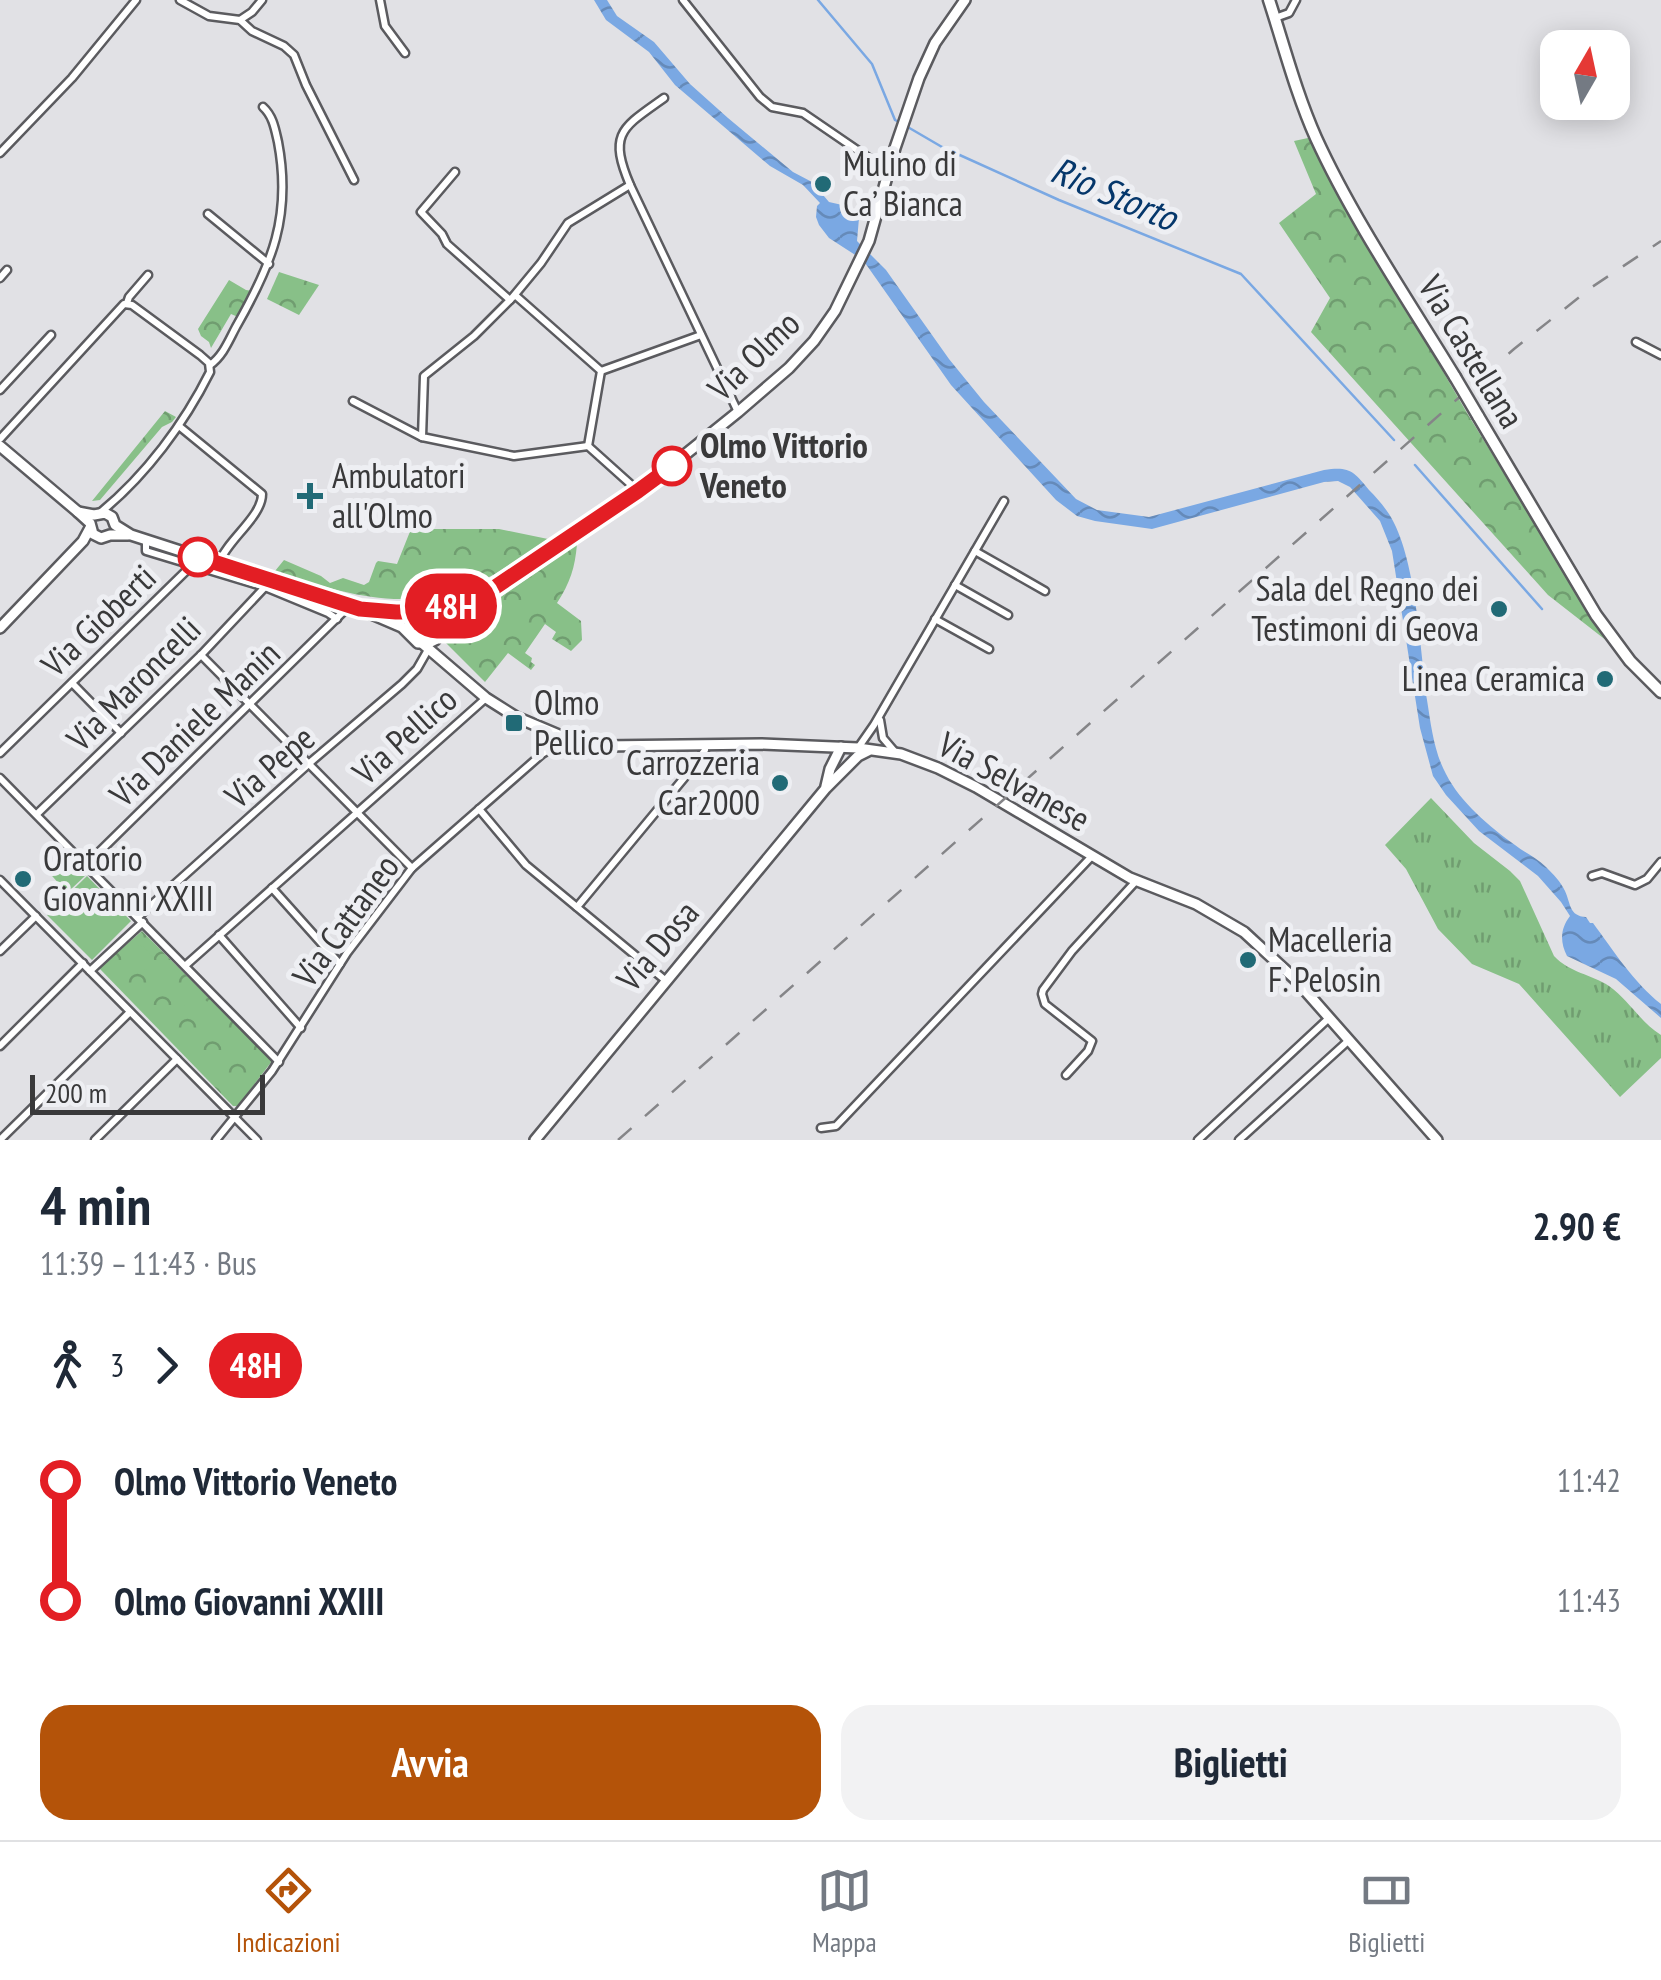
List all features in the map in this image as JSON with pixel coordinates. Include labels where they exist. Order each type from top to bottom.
[{"type":"main road","name":"Via Castellana","points":[[1269,0],[1299,98],[1346,197],[1596,615],[1630,661],[1661,692]]},
{"type":"street","points":[[0,153],[72,78],[136,0]]},
{"type":"street","points":[[180,0],[209,16],[240,20],[294,55],[354,180]]},
{"type":"street","points":[[240,20],[262,0]]},
{"type":"street","points":[[380,0],[385,26],[406,53]]},
{"type":"street","points":[[683,0],[760,97],[772,107],[803,113],[888,172]]},
{"type":"street","name":"Via Olmo","points":[[146,540],[146,551],[188,565],[355,607],[388,620],[426,646],[479,598],[638,491],[738,412],[814,341],[835,311],[869,241],[907,108],[935,43],[965,0]]},
{"type":"street","points":[[1275,18],[1290,13],[1296,0]]},
{"type":"street","points":[[664,98],[624,130],[619,139],[621,163],[738,412]]},
{"type":"street","points":[[0,628],[83,541],[94,520],[118,499],[179,426],[209,375],[210,364],[220,356],[260,286],[279,225],[282,178],[273,124],[263,107]]},
{"type":"street","points":[[455,172],[421,212],[448,244],[601,371]]},
{"type":"street","points":[[422,437],[424,376],[474,336],[512,298],[568,223],[630,185]]},
{"type":"street","points":[[208,214],[269,264]]},
{"type":"street","points":[[0,278],[6,270]]},
{"type":"street","points":[[110,530],[108,514],[94,520],[78,512],[0,442],[148,275]]},
{"type":"street","points":[[127,303],[210,364]]},
{"type":"street","points":[[601,371],[701,335]]},
{"type":"street","points":[[0,390],[51,336]]},
{"type":"street","points":[[1636,342],[1661,355]]},
{"type":"street","points":[[588,446],[601,371]]},
{"type":"street","points":[[353,402],[422,437],[514,456],[588,446],[638,491]]},
{"type":"street","points":[[179,426],[262,494],[262,504],[226,548],[219,564]]},
{"type":"street","points":[[110,530],[118,499]]},
{"type":"street","points":[[858,748],[1004,502]]},
{"type":"street","points":[[94,520],[94,534],[110,530]]},
{"type":"street","name":"Via Olmo","points":[[83,541],[110,530],[131,535],[219,564],[338,619]]},
{"type":"street","points":[[975,551],[1045,591]]},
{"type":"street","name":"Via Gioberti","points":[[0,753],[188,565]]},
{"type":"street","name":"Via Maroncelli","points":[[37,814],[201,655],[266,584]]},
{"type":"street","points":[[955,585],[1008,615]]},
{"type":"street","name":"Via Olmo","points":[[355,607],[412,612],[479,598]]},
{"type":"street","name":"Via Daniele Manin","points":[[87,864],[338,619],[355,607]]},
{"type":"street","points":[[434,610],[441,618],[441,632]]},
{"type":"street","points":[[407,632],[406,620],[412,612]]},
{"type":"street","points":[[935,619],[989,648]]},
{"type":"street","name":"Via Selvanese","points":[[441,632],[442,649],[472,685]]},
{"type":"street","name":"Via Selvanese","points":[[426,646],[486,698],[539,728],[568,739],[603,746],[706,744],[876,749],[924,762],[976,786],[1092,856],[1196,904],[1244,932],[1295,979],[1437,1140]]},
{"type":"street","name":"Via Pepe","points":[[90,971],[140,919],[402,684],[417,669],[426,646]]},
{"type":"street","name":"Via Pellico","points":[[201,655],[412,868]]},
{"type":"street","points":[[72,683],[122,734]]},
{"type":"street","name":"Via Pellico","points":[[186,966],[486,698]]},
{"type":"street","points":[[880,714],[883,738],[896,754]]},
{"type":"street","points":[[539,728],[544,739],[542,754]]},
{"type":"street","name":"Via Cattaneo","points":[[216,1140],[279,1062],[340,964],[412,868],[542,754],[557,736]]},
{"type":"street","name":"Via Cattaneo","points":[[542,754],[568,739]]},
{"type":"street","points":[[577,907],[684,778],[706,750],[706,744]]},
{"type":"street","points":[[816,746],[830,769]]},
{"type":"street","points":[[826,788],[841,746]]},
{"type":"street","points":[[841,746],[845,761],[842,773]]},
{"type":"street","name":"Via Dosa","points":[[535,1140],[826,788],[861,754],[876,749]]},
{"type":"street","points":[[0,778],[279,1062]]},
{"type":"street","points":[[479,809],[526,865],[665,980]]},
{"type":"street","points":[[821,1128],[836,1126],[1092,856]]},
{"type":"street","points":[[1592,876],[1602,873],[1635,886],[1648,879],[1661,862]]},
{"type":"street","points":[[0,880],[257,1140]]},
{"type":"street","points":[[1066,1074],[1088,1051],[1092,1041],[1045,1004],[1043,990],[1072,951],[1137,880]]},
{"type":"street","points":[[272,888],[340,964]]},
{"type":"street","points":[[0,951],[36,916]]},
{"type":"street","points":[[219,935],[301,1028]]},
{"type":"street","points":[[0,1046],[83,964]]},
{"type":"street","points":[[0,1140],[130,1012]]},
{"type":"street","points":[[1198,1140],[1329,1018]]},
{"type":"street","points":[[1239,1140],[1348,1041]]},
{"type":"street","points":[[95,1140],[177,1059]]},
{"type":"green space","points":[[1308,138],[1467,413],[1607,641],[1548,595],[1311,332],[1330,298],[1279,223],[1316,194],[1294,141]]},
{"type":"green space","points":[[279,272],[319,285],[299,315],[267,299]]},
{"type":"green space","points":[[229,280],[253,291],[238,317],[231,314],[211,348],[198,329]]},
{"type":"green space","points":[[165,411],[176,417],[162,427],[100,500],[92,501]]},
{"type":"green space","points":[[411,529],[499,529],[548,539],[495,574],[466,587],[412,599],[358,595],[275,571],[284,560],[330,583],[343,578],[364,585],[378,561],[397,564]]},
{"type":"green space","points":[[577,544],[571,575],[557,603],[581,621],[582,640],[571,651],[552,639],[556,632],[545,624],[525,653],[535,665],[531,670],[508,653],[485,682],[444,641],[448,629]]},
{"type":"green space","points":[[1431,798],[1474,843],[1520,881],[1554,956],[1609,986],[1661,1035],[1661,1058],[1620,1097],[1519,984],[1472,964],[1438,929],[1406,869],[1385,845]]},
{"type":"green space","points":[[63,852],[86,875],[67,893],[46,869]]},
{"type":"green space","points":[[87,876],[131,921],[92,960],[47,915]]},
{"type":"green space","points":[[142,931],[272,1061],[238,1106],[233,1106],[99,968]]},
{"type":"green space","points":[[138,945],[154,959],[149,970],[142,969],[130,957],[130,949]]},
{"type":"green space","points":[[197,992],[225,1019],[211,1033],[184,1005]]},
{"type":"water","points":[[594,0],[607,0],[617,16],[654,42],[690,84],[793,172],[812,182],[829,202],[851,207],[859,218],[857,241],[886,270],[984,402],[1076,499],[1097,510],[1149,517],[1324,470],[1350,471],[1359,478],[1389,514],[1405,553],[1432,729],[1446,774],[1476,813],[1554,875],[1573,912],[1593,923],[1633,976],[1661,1004],[1661,1018],[1616,979],[1567,956],[1562,936],[1570,916],[1561,902],[1538,876],[1479,831],[1433,776],[1420,728],[1392,551],[1380,521],[1350,487],[1338,481],[1324,482],[1152,529],[1077,516],[1056,500],[951,385],[863,260],[829,238],[816,217],[820,203],[803,185],[770,166],[675,85],[649,52],[606,20]]},
{"type":"waterway","name":"Rio Storto","points":[[818,0],[872,64],[899,122]]},
{"type":"waterway","name":"Rio Storto","points":[[906,126],[942,147],[1059,200],[1241,274],[1394,440]]},
{"type":"waterway","name":"Rio Storto","points":[[1415,465],[1542,609]]},
{"type":"railway","points":[[618,1140],[1514,349],[1592,287],[1661,241]]},
{"type":"bus line","name":"48H","points":[[198,557],[360,609],[434,610],[479,598],[672,466]]},
{"type":"place","name":"Mulino di Ca’ Bianca","points":[[823,184]]},
{"type":"place","name":"Olmo Vittorio Veneto","points":[[672,466]]},
{"type":"place","name":"Ambulatori all'Olmo","points":[[310,496]]},
{"type":"place","name":"Sala del Regno dei Testimoni di Geova","points":[[1499,609]]},
{"type":"place","name":"Linea Ceramica","points":[[1605,679]]},
{"type":"place","name":"Olmo Pellico","points":[[514,723]]},
{"type":"place","name":"Carrozzeria Car2000","points":[[780,783]]},
{"type":"place","name":"Oratorio Giovanni XXIII","points":[[23,879]]},
{"type":"place","name":"Macelleria F. Pelosin","points":[[1248,960]]}]
